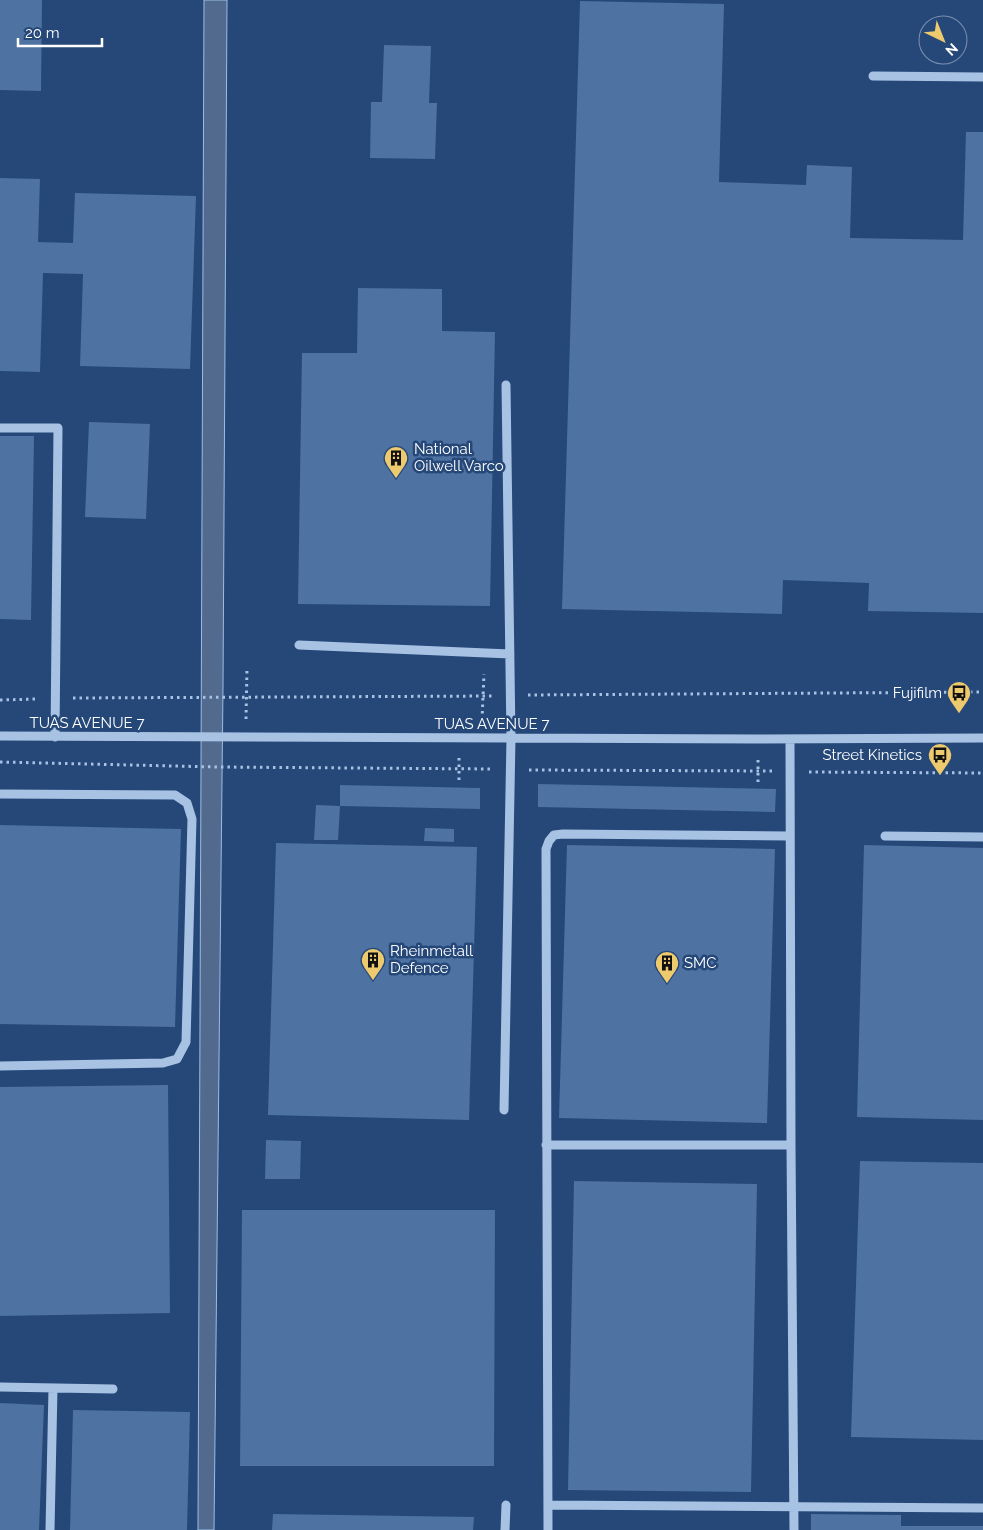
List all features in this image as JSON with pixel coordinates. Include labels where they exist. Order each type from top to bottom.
[{"type":"street","points":[[874,76],[983,77]]},
{"type":"street","points":[[504,1110],[511,738],[506,385]]},
{"type":"street","points":[[0,428],[58,428],[55,737]]},
{"type":"street","points":[[299,645],[510,654]]},
{"type":"street","name":"TUAS AVENUE 7","points":[[0,736],[983,738]]},
{"type":"street","points":[[790,739],[794,1530]]},
{"type":"street","points":[[0,794],[175,795],[187,803],[192,819],[186,1042],[177,1059],[163,1063],[0,1066]]},
{"type":"street","points":[[548,1530],[546,849],[554,835],[563,834],[790,836]]},
{"type":"street","points":[[885,836],[983,837]]},
{"type":"street","points":[[546,1145],[791,1145]]},
{"type":"street","points":[[0,1387],[113,1389]]},
{"type":"street","points":[[50,1530],[53,1388]]},
{"type":"street","points":[[506,1505],[506,1530]]},
{"type":"street","points":[[548,1505],[983,1508]]},
{"type":"path","points":[[246,737],[247,668]]},
{"type":"path","points":[[482,738],[484,674]]},
{"type":"path","points":[[758,739],[758,782]]},
{"type":"water","points":[[204,0],[227,0],[223,687],[214,1530],[198,1530]]},
{"type":"building","points":[[0,0],[42,0],[41,91],[0,90]]},
{"type":"building","points":[[580,1],[724,4],[719,182],[806,185],[807,165],[852,167],[850,238],[963,240],[966,132],[983,132],[983,613],[868,611],[869,583],[783,580],[782,614],[562,609]]},
{"type":"building","points":[[384,45],[431,46],[429,103],[437,103],[435,159],[370,158],[371,102],[382,102]]},
{"type":"building","points":[[0,178],[40,179],[38,242],[73,243],[75,193],[196,196],[190,369],[80,366],[83,274],[43,273],[40,372],[0,371]]},
{"type":"building","name":"National Oilwell Varco","points":[[358,288],[442,289],[442,331],[495,332],[490,606],[298,604],[302,353],[357,353]]},
{"type":"building","points":[[89,422],[150,424],[146,519],[85,517]]},
{"type":"building","points":[[0,436],[34,436],[31,620],[0,619]]},
{"type":"building","points":[[538,784],[776,789],[775,812],[538,807]]},
{"type":"building","points":[[340,785],[480,788],[480,809],[340,806]]},
{"type":"building","points":[[316,805],[340,806],[338,840],[314,840]]},
{"type":"building","points":[[0,825],[181,829],[175,1027],[0,1024]]},
{"type":"building","points":[[425,828],[454,829],[454,842],[424,841]]},
{"type":"building","name":"Rheinmetall Defence","points":[[276,843],[477,847],[469,1120],[268,1115]]},
{"type":"building","name":"SMC","points":[[567,845],[775,849],[767,1123],[559,1118]]},
{"type":"building","points":[[864,845],[983,848],[983,1120],[857,1117]]},
{"type":"building","points":[[168,1085],[170,1313],[0,1316],[0,1087]]},
{"type":"building","points":[[266,1140],[301,1141],[300,1179],[265,1179]]},
{"type":"building","points":[[860,1161],[983,1163],[983,1440],[851,1437]]},
{"type":"building","points":[[574,1181],[757,1184],[751,1492],[568,1490]]},
{"type":"building","points":[[242,1210],[495,1210],[494,1466],[240,1466]]},
{"type":"building","points":[[0,1403],[44,1405],[39,1530],[0,1530]]},
{"type":"building","points":[[73,1410],[190,1412],[187,1530],[70,1530]]},
{"type":"building","points":[[273,1514],[474,1517],[473,1530],[272,1530]]},
{"type":"building","points":[[811,1514],[901,1515],[901,1526],[983,1526],[983,1530],[811,1530]]},
{"type":"place","name":"National Oilwell Varco","points":[[396,479]]},
{"type":"place","name":"Fujifilm","points":[[959,714]]},
{"type":"place","name":"Street Kinetics","points":[[940,776]]},
{"type":"place","name":"Rheinmetall Defence","points":[[373,981]]},
{"type":"place","name":"SMC","points":[[667,984]]}]
